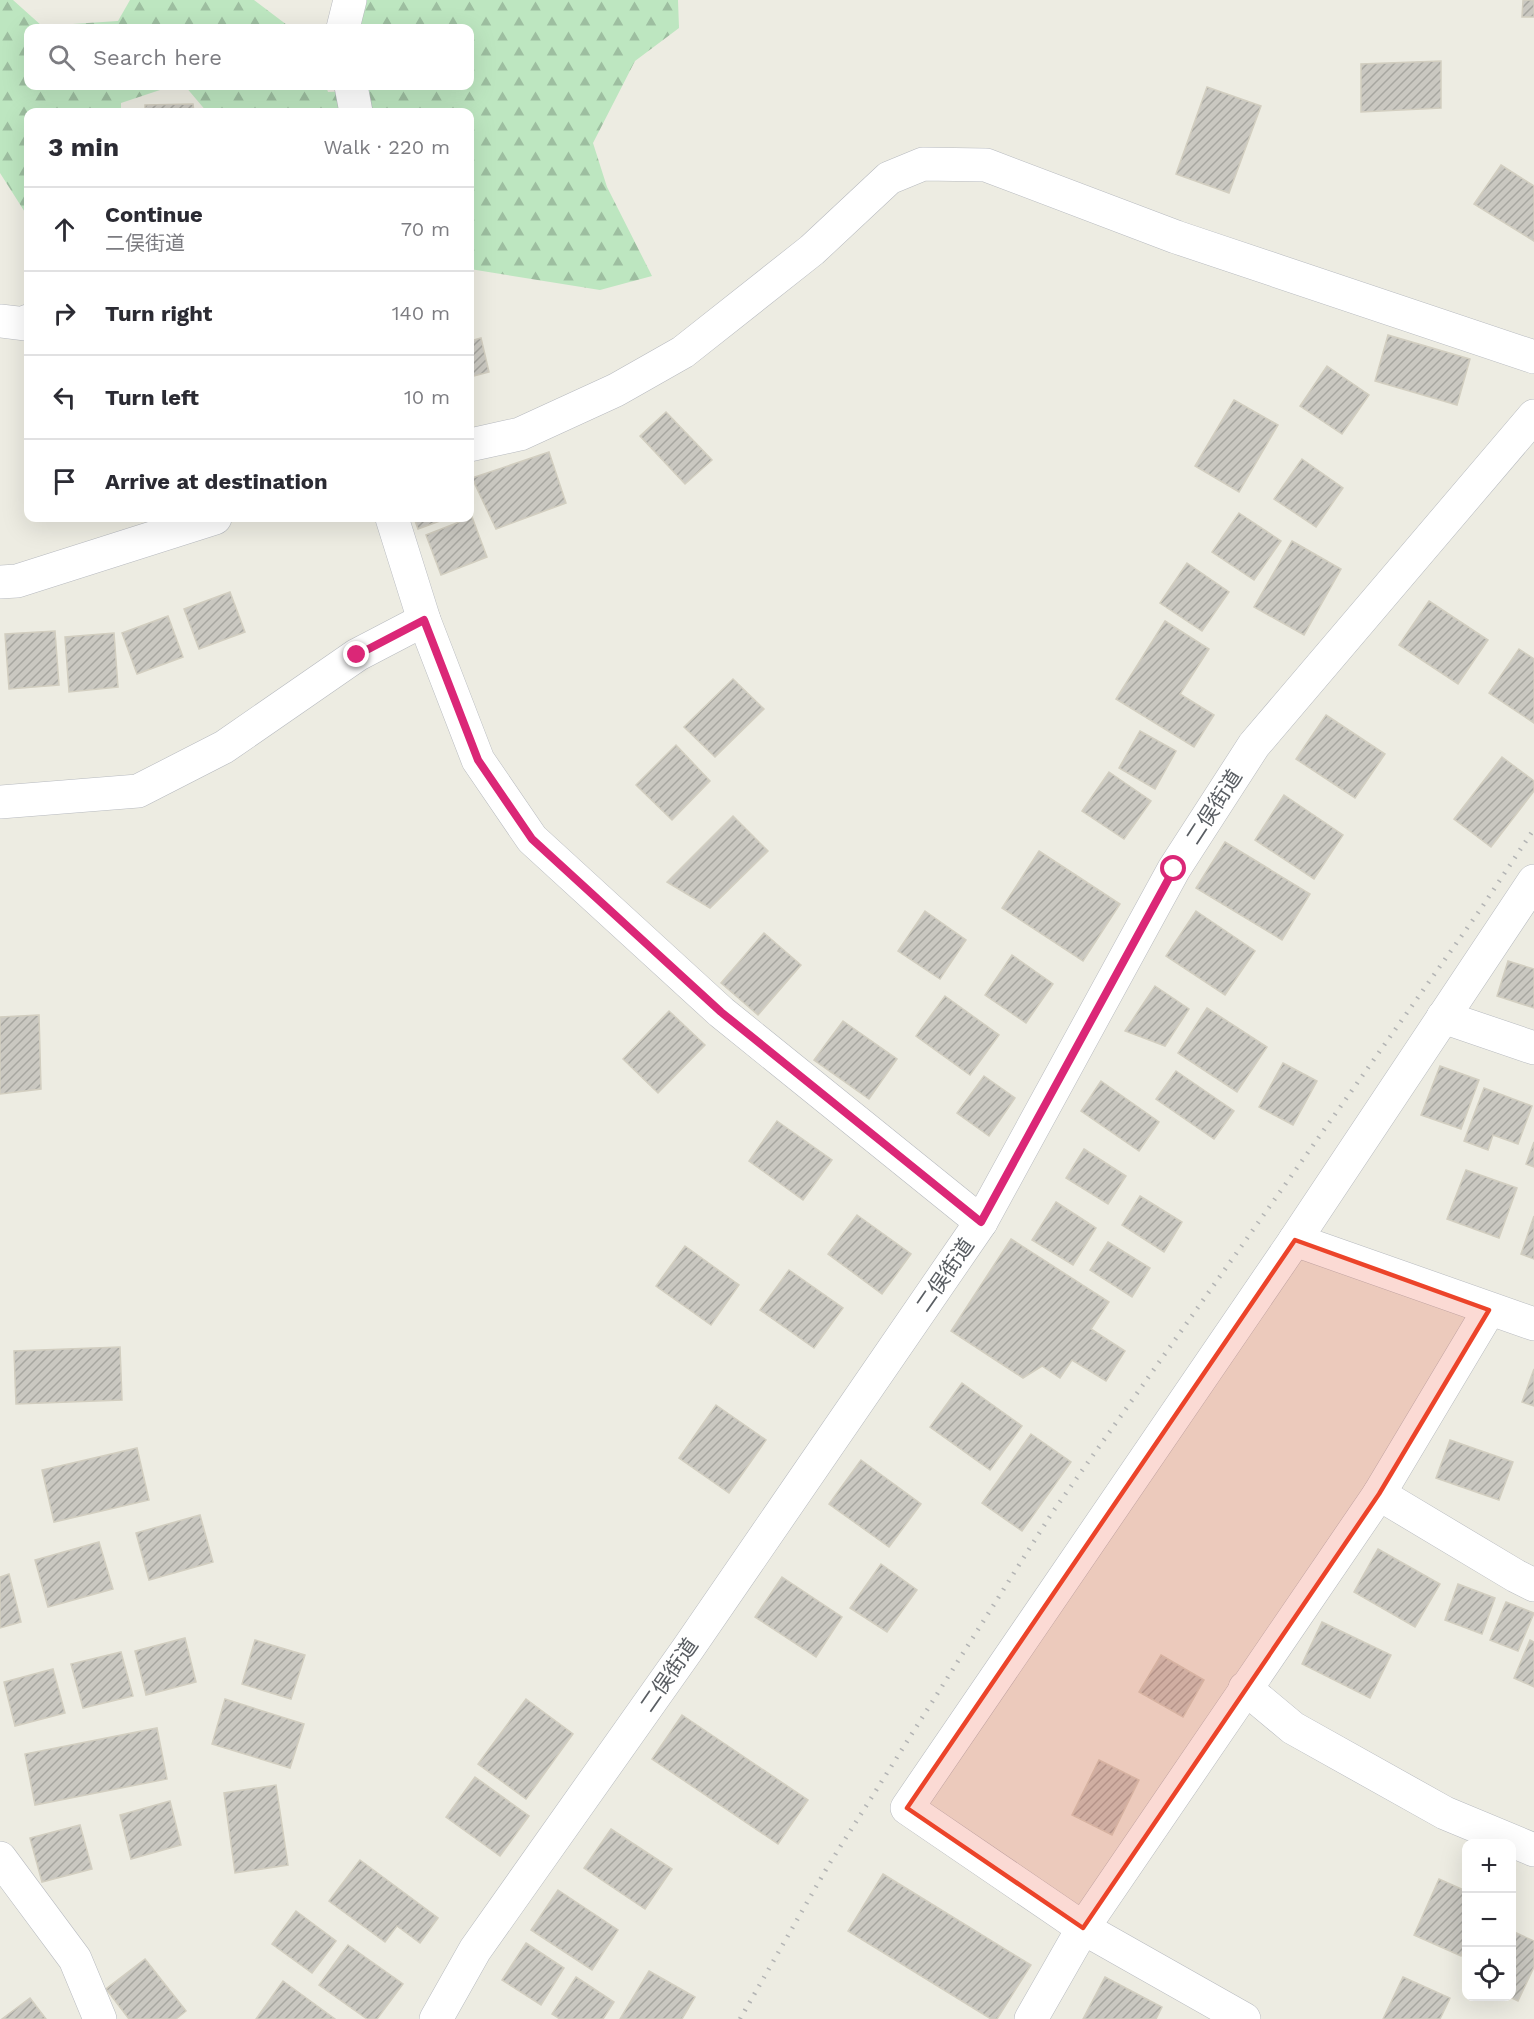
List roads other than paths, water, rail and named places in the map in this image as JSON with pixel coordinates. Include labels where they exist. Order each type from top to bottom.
[{"type":"street","points":[[344,24],[350,0]]},
{"type":"street","points":[[352,90],[355,108]]},
{"type":"street","points":[[474,444],[520,434],[616,390],[683,352],[812,250],[890,178],[923,164],[986,165],[1176,237],[1534,357]]},
{"type":"street","points":[[0,321],[24,324]]},
{"type":"street","name":"二俣街道","points":[[445,2016],[475,1950],[694,1640],[981,1222],[1174,869],[1254,745],[1534,416]]},
{"type":"street","points":[[0,582],[17,581],[202,522]]},
{"type":"street","points":[[393,522],[424,620],[478,760],[532,839],[721,1012],[981,1222]]},
{"type":"street","points":[[0,802],[138,791],[224,747],[357,655],[424,620]]},
{"type":"street","points":[[1244,2019],[1083,1928],[906,1808],[1295,1240],[1534,881]]},
{"type":"street","points":[[1443,1017],[1534,1048]]},
{"type":"street","points":[[1295,1240],[1534,1324]]},
{"type":"street","points":[[1030,2019],[1083,1928],[1378,1494],[1489,1310]]},
{"type":"street","points":[[1378,1494],[1534,1585]]},
{"type":"street","points":[[1245,1688],[1293,1728],[1445,1813],[1534,1850]]},
{"type":"street","points":[[0,1858],[75,1959],[100,2019]]},
{"type":"railway","points":[[740,2019],[828,1866],[1052,1513],[1480,910],[1534,829]]}]
